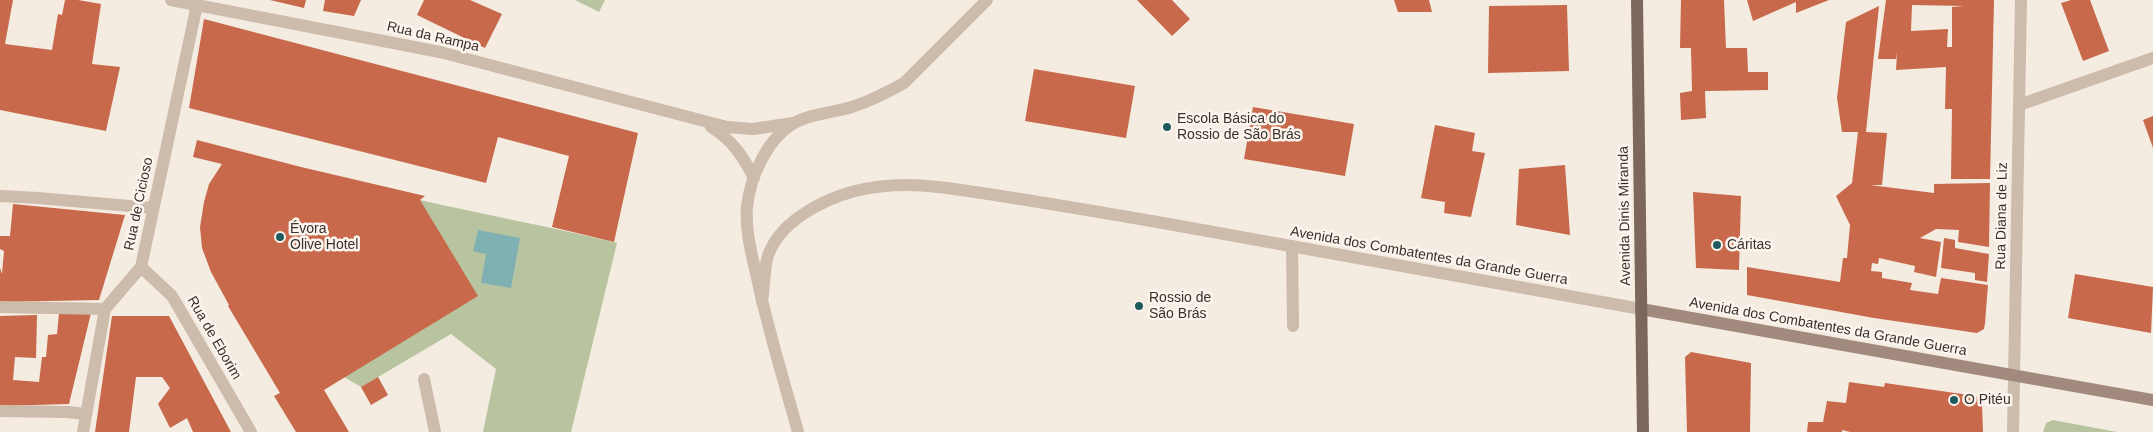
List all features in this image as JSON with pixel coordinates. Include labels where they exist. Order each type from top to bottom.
[{"type":"main road","name":"Avenida Dinis Miranda","points":[[1637,0],[1643,432]]},
{"type":"street","name":"Rua da Rampa","points":[[171,0],[197,2],[440,52],[726,127],[753,129],[793,124]]},
{"type":"street","points":[[798,432],[762,302],[748,228],[747,207],[754,178],[760,163],[774,141],[793,124],[815,115],[852,107],[904,83],[987,0]]},
{"type":"street","name":"Rua Diana de Liz","points":[[2013,432],[2021,0]]},
{"type":"street","name":"Rua de Cicioso","points":[[83,432],[105,309],[141,267],[197,2]]},
{"type":"street","points":[[2019,105],[2153,58]]},
{"type":"street","name":"Rua da Rampa","points":[[685,117],[710,127],[725,136],[744,158],[754,178]]},
{"type":"street","name":"Avenida dos Combatentes da Grande Guerra","points":[[762,302],[768,259],[776,241],[788,225],[833,198],[874,187],[920,184],[1068,206],[2153,400]]},
{"type":"street","points":[[0,196],[153,208]]},
{"type":"street","points":[[1292,246],[1293,326]]},
{"type":"street","name":"Rua de Eborim","points":[[141,267],[172,296],[251,432]]},
{"type":"street","points":[[0,307],[105,309]]},
{"type":"street","points":[[424,379],[436,432]]},
{"type":"street","points":[[0,411],[85,414]]},
{"type":"green space","points":[[575,0],[605,0],[599,12]]},
{"type":"green space","points":[[420,200],[617,243],[571,432],[483,432],[496,369],[451,334],[361,387],[344,377]]},
{"type":"green space","points":[[2053,420],[2117,432],[2043,432],[2046,423]]},
{"type":"water","points":[[478,230],[520,238],[511,288],[481,283],[486,254],[473,251]]},
{"type":"building","points":[[0,0],[13,0],[5,44],[52,50],[58,14],[62,15],[65,0],[101,4],[92,64],[120,67],[106,131],[0,110]]},
{"type":"building","points":[[270,0],[306,0],[304,8]]},
{"type":"building","points":[[325,0],[361,0],[354,16],[323,11]]},
{"type":"building","points":[[424,0],[470,0],[502,14],[485,48],[417,15]]},
{"type":"building","points":[[1137,0],[1172,0],[1190,19],[1172,36]]},
{"type":"building","points":[[1394,0],[1429,0],[1432,12],[1398,12]]},
{"type":"building","points":[[1681,0],[1724,0],[1726,48],[1747,48],[1748,72],[1768,72],[1768,90],[1705,91],[1706,118],[1681,120],[1680,93],[1692,91],[1691,48],[1680,48]]},
{"type":"building","points":[[1747,0],[1829,0],[1796,13],[1796,2],[1753,21]]},
{"type":"building","points":[[1886,0],[1994,0],[1990,179],[1951,179],[1952,109],[1945,109],[1946,67],[1896,70],[1897,52],[1896,59],[1878,59]],"holes":[[[1912,5],[1964,6],[1952,7],[1952,47],[1947,47],[1948,29],[1911,31]]]},
{"type":"building","points":[[2071,0],[2090,0],[2109,51],[2083,61],[2061,3]]},
{"type":"building","points":[[1567,5],[1569,71],[1488,73],[1489,6]]},
{"type":"building","points":[[1879,6],[1866,132],[1887,133],[1882,185],[1870,185],[1934,193],[1934,184],[1990,183],[1989,247],[1958,242],[1959,230],[1936,229],[1920,238],[1941,242],[1936,277],[1914,272],[1915,266],[1879,258],[1878,264],[1872,263],[1871,271],[1882,272],[1882,278],[1912,283],[1910,290],[1938,294],[1941,278],[1988,285],[1984,329],[1977,333],[1874,318],[1747,295],[1747,267],[1840,282],[1843,258],[1847,258],[1850,225],[1836,196],[1852,183],[1858,132],[1842,132],[1837,98],[1846,22]]},
{"type":"building","points":[[204,19],[638,133],[614,242],[552,227],[569,156],[498,137],[486,183],[189,108]]},
{"type":"building","points":[[1034,69],[1135,86],[1126,138],[1025,121]]},
{"type":"building","points":[[1253,107],[1354,124],[1345,176],[1244,159]]},
{"type":"building","points":[[2153,116],[2153,148],[2143,120]]},
{"type":"building","points":[[1435,125],[1475,133],[1472,151],[1485,153],[1471,217],[1444,213],[1445,202],[1421,198]]},
{"type":"building","points":[[197,140],[425,196],[420,200],[478,296],[324,390],[349,432],[296,432],[274,396],[280,393],[228,306],[211,272],[202,248],[200,227],[204,202],[209,184],[222,164],[193,157]]},
{"type":"building","points":[[1565,165],[1570,235],[1516,225],[1519,169]]},
{"type":"building","points":[[1693,192],[1741,196],[1739,270],[1696,268]]},
{"type":"building","points":[[13,204],[125,215],[99,300],[0,302],[0,268],[2,274],[4,251],[0,249],[0,236],[10,236]]},
{"type":"building","points":[[1944,238],[1955,240],[1955,248],[1989,254],[1987,282],[1975,280],[1975,273],[1941,268]]},
{"type":"building","points":[[2075,274],[2153,287],[2151,333],[2068,318]]},
{"type":"building","points":[[59,313],[91,313],[69,404],[0,406],[0,316],[37,315],[36,358],[15,357],[13,380],[39,382],[42,357],[46,357],[48,335],[57,334]]},
{"type":"building","points":[[112,316],[169,316],[231,432],[193,432],[187,418],[170,428],[158,404],[170,388],[162,377],[136,377],[129,432],[95,432]]},
{"type":"building","points":[[1691,352],[1751,363],[1750,432],[1687,432],[1685,357]]},
{"type":"building","points":[[378,377],[388,395],[371,405],[361,387]]},
{"type":"building","points":[[1849,382],[1884,387],[1885,383],[1976,396],[1982,403],[1983,432],[1850,432],[1842,430],[1842,432],[1807,432],[1808,422],[1823,422],[1827,401],[1846,403]]},
{"type":"place","name":"Escola Básica do Rossio de São Brás","points":[[1167,127]]},
{"type":"place","name":"Évora Olive Hotel","points":[[280,237]]},
{"type":"place","name":"Cáritas","points":[[1717,245]]},
{"type":"place","name":"Rossio de São Brás","points":[[1139,306]]},
{"type":"place","name":"O Pitéu","points":[[1954,400]]}]
